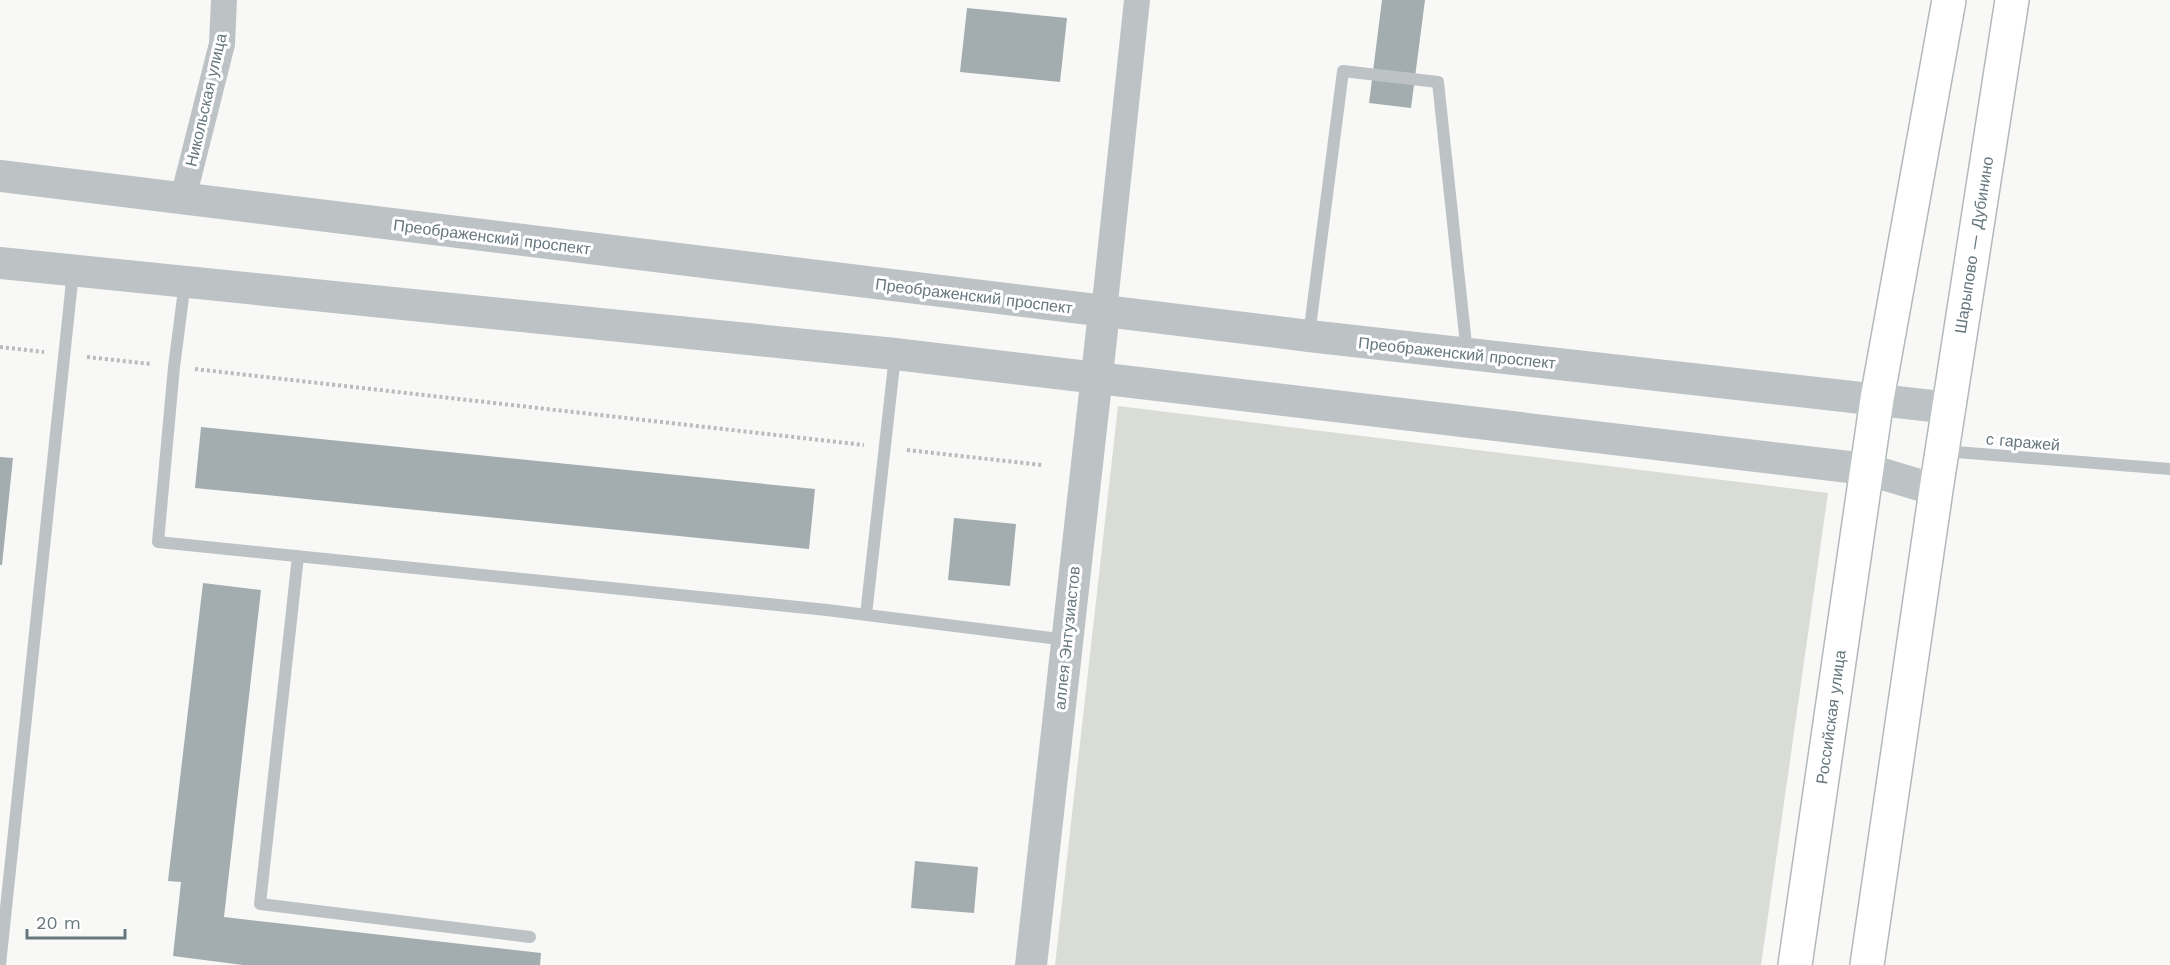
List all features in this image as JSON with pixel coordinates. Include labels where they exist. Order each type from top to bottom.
[{"type":"main road","points":[[1866,469],[1949,0]]},
{"type":"main road","name":"Шарыпово — Дубинино","points":[[1936,490],[1944,451],[2012,0]]},
{"type":"main road","name":"Российская улица","points":[[1795,965],[1866,469]]},
{"type":"main road","points":[[1867,965],[1936,490]]},
{"type":"street","name":"Никольская улица","points":[[183,198],[222,44],[224,0]]},
{"type":"street","points":[[1104,312],[1137,0]]},
{"type":"street","name":"Преображенский проспект","points":[[0,176],[1104,312],[1950,408]]},
{"type":"street","points":[[0,262],[896,354],[1866,469],[1936,490]]},
{"type":"street","name":"аллея Энтузиастов","points":[[1031,965],[1104,312]]},
{"type":"lane","points":[[1309,336],[1343,71],[1438,82],[1467,355]]},
{"type":"lane","points":[[0,965],[73,271]]},
{"type":"lane","points":[[185,280],[174,367],[159,542],[866,615],[1067,640]]},
{"type":"lane","points":[[866,615],[896,354]]},
{"type":"lane","name":"с гаражей","points":[[1944,451],[2170,470]]},
{"type":"lane","points":[[298,556],[260,904],[530,937]]},
{"type":"path","points":[[0,347],[1042,465]]},
{"type":"shaded area","points":[[1118,406],[1828,493],[1761,965],[1055,965]]},
{"type":"building","points":[[1382,0],[1425,0],[1411,108],[1369,103]]},
{"type":"building","points":[[967,8],[1067,18],[1060,82],[960,72]]},
{"type":"building","points":[[201,427],[815,489],[809,549],[195,488]]},
{"type":"building","points":[[0,457],[13,458],[2,565],[0,565]]},
{"type":"building","points":[[954,518],[1016,524],[1010,586],[948,580]]},
{"type":"building","points":[[203,583],[261,590],[224,917],[541,953],[540,965],[243,965],[173,956],[181,882],[168,881]]},
{"type":"building","points":[[915,861],[978,867],[974,913],[911,908]]}]
